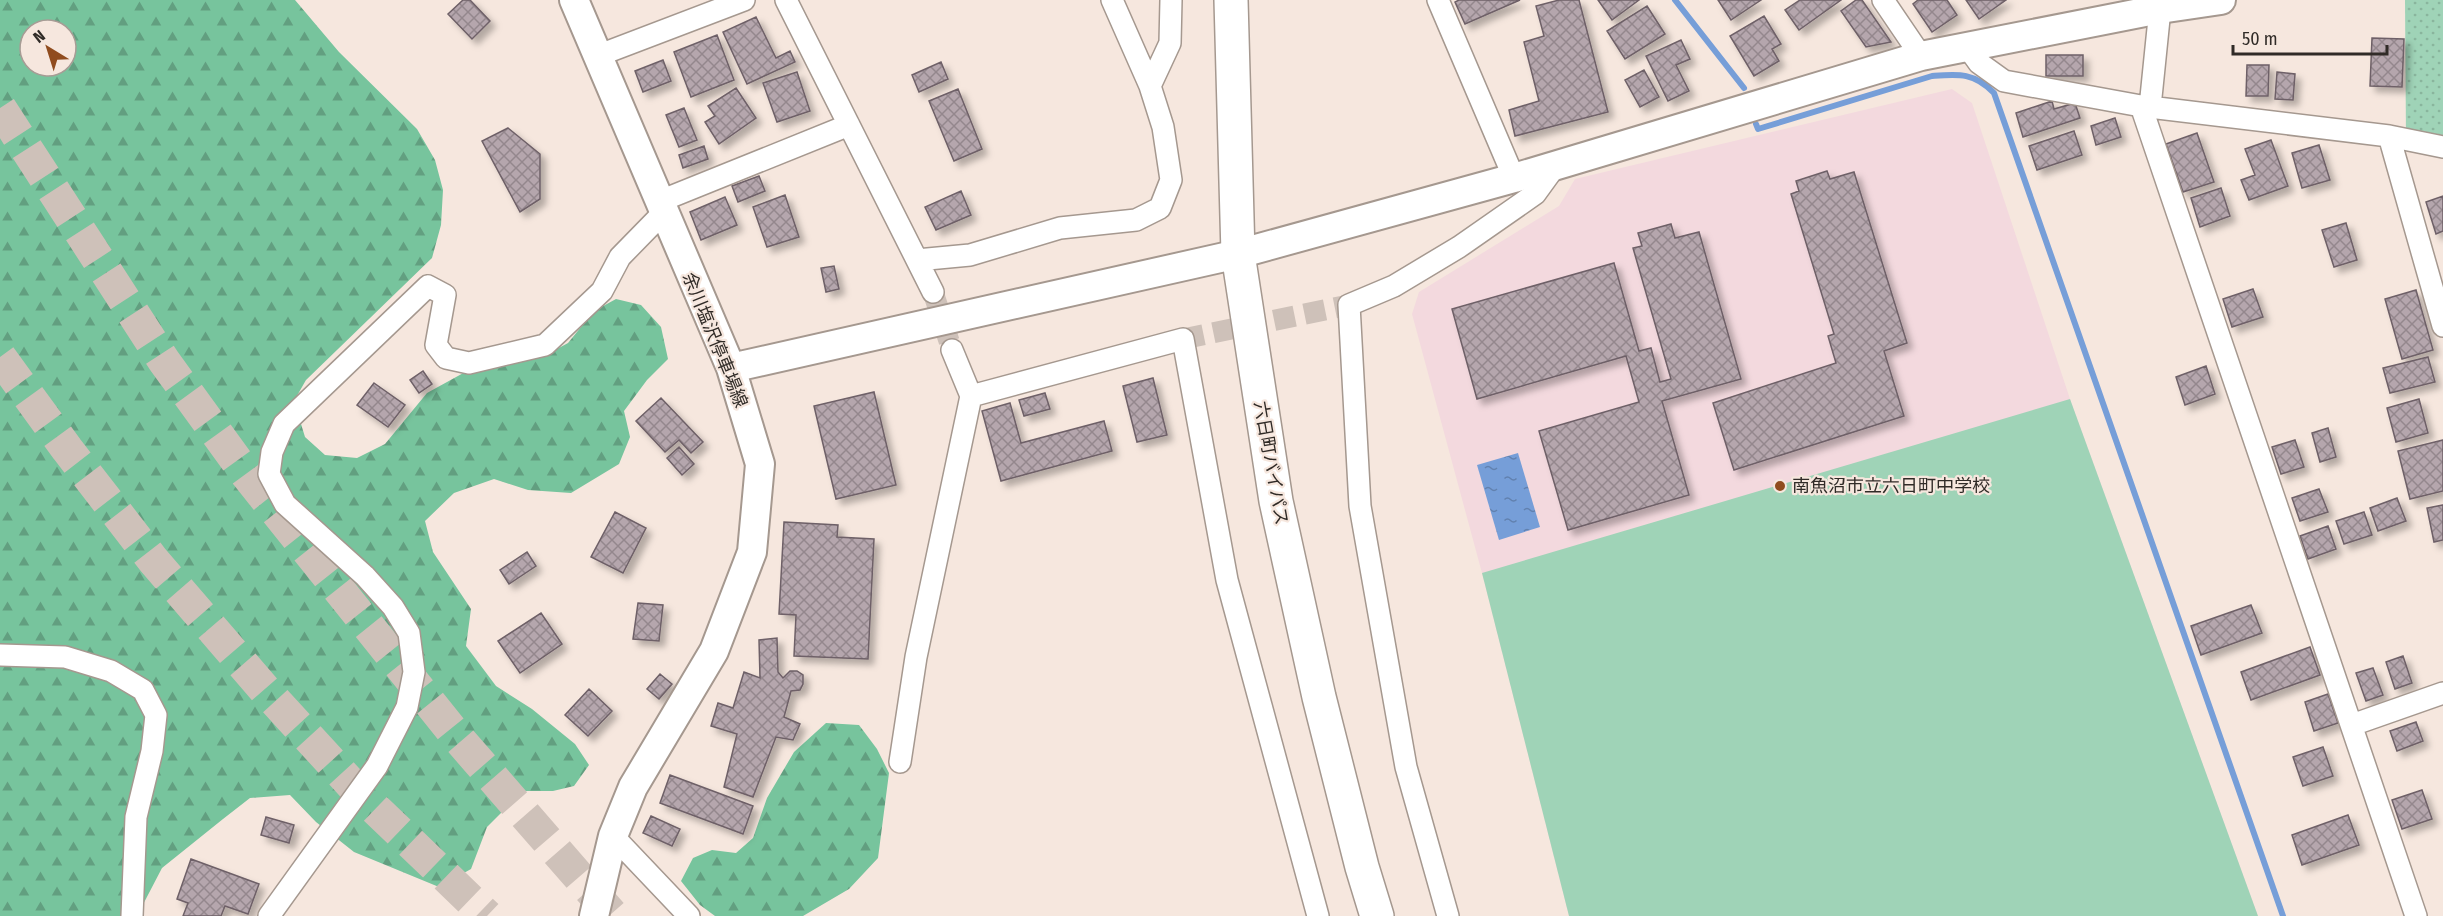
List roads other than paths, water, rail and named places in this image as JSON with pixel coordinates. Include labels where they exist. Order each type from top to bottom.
[{"type":"highway","name":"六日町バイパス","points":[[1231,0],[1238,254],[1276,501],[1319,697],[1362,867],[1377,916]]},
{"type":"street","name":"余川塩沢停車場線","points":[[574,0],[660,207],[731,368],[760,464],[752,552],[714,651],[633,787],[613,836],[594,916]]},
{"type":"street","points":[[597,56],[744,0]]},
{"type":"street","points":[[786,0],[933,292]]},
{"type":"street","points":[[917,260],[970,255],[1060,228],[1136,220],[1160,208],[1171,180],[1163,127],[1150,86],[1112,0]]},
{"type":"street","points":[[1150,86],[1170,43],[1172,0]]},
{"type":"street","points":[[1438,0],[1514,178]]},
{"type":"street","points":[[1883,0],[1921,56]]},
{"type":"street","points":[[731,368],[1238,254],[1514,178],[1921,56],[2176,3],[2221,0]]},
{"type":"street","points":[[2176,3],[2146,106],[2416,916]]},
{"type":"street","points":[[1966,45],[1979,63],[2004,81],[2146,106],[2389,136],[2443,147]]},
{"type":"street","points":[[269,916],[377,766],[407,707],[414,672],[409,633],[393,607],[365,576],[285,504],[274,484],[269,474],[272,452],[284,424],[428,286],[445,295],[436,345],[446,358],[469,363],[544,345],[602,291],[620,256],[660,207],[849,125]]},
{"type":"street","points":[[2389,136],[2443,326]]},
{"type":"street","points":[[1448,916],[1406,767],[1360,506],[1348,305],[1394,286],[1459,247],[1535,194],[1556,165]]},
{"type":"street","points":[[971,396],[1183,339],[1227,580],[1317,916]]},
{"type":"street","points":[[900,762],[916,657],[971,396],[952,350]]},
{"type":"street","points":[[0,655],[65,657],[111,671],[143,690],[156,715],[152,751],[136,817],[132,916]]},
{"type":"street","points":[[2352,725],[2443,693]]},
{"type":"street","points":[[613,836],[689,916]]},
{"type":"water","points":[[1518,453],[1540,527],[1499,540],[1477,465]]},
{"type":"waterway","points":[[1675,0],[1744,88]]},
{"type":"waterway","points":[[1756,124],[1758,129],[1932,76],[1965,76],[1980,81],[1994,93],[2283,916]]},
{"type":"tunnel","points":[[0,108],[164,361],[247,475],[458,738],[613,916]]},
{"type":"tunnel","points":[[933,292],[952,350]]},
{"type":"tunnel","points":[[1183,339],[1349,305]]},
{"type":"tunnel","points":[[0,357],[67,449],[153,560],[265,690],[364,798],[487,916]]},
{"type":"place","name":"南魚沼市立六日町中学校","points":[[1780,486]]}]
